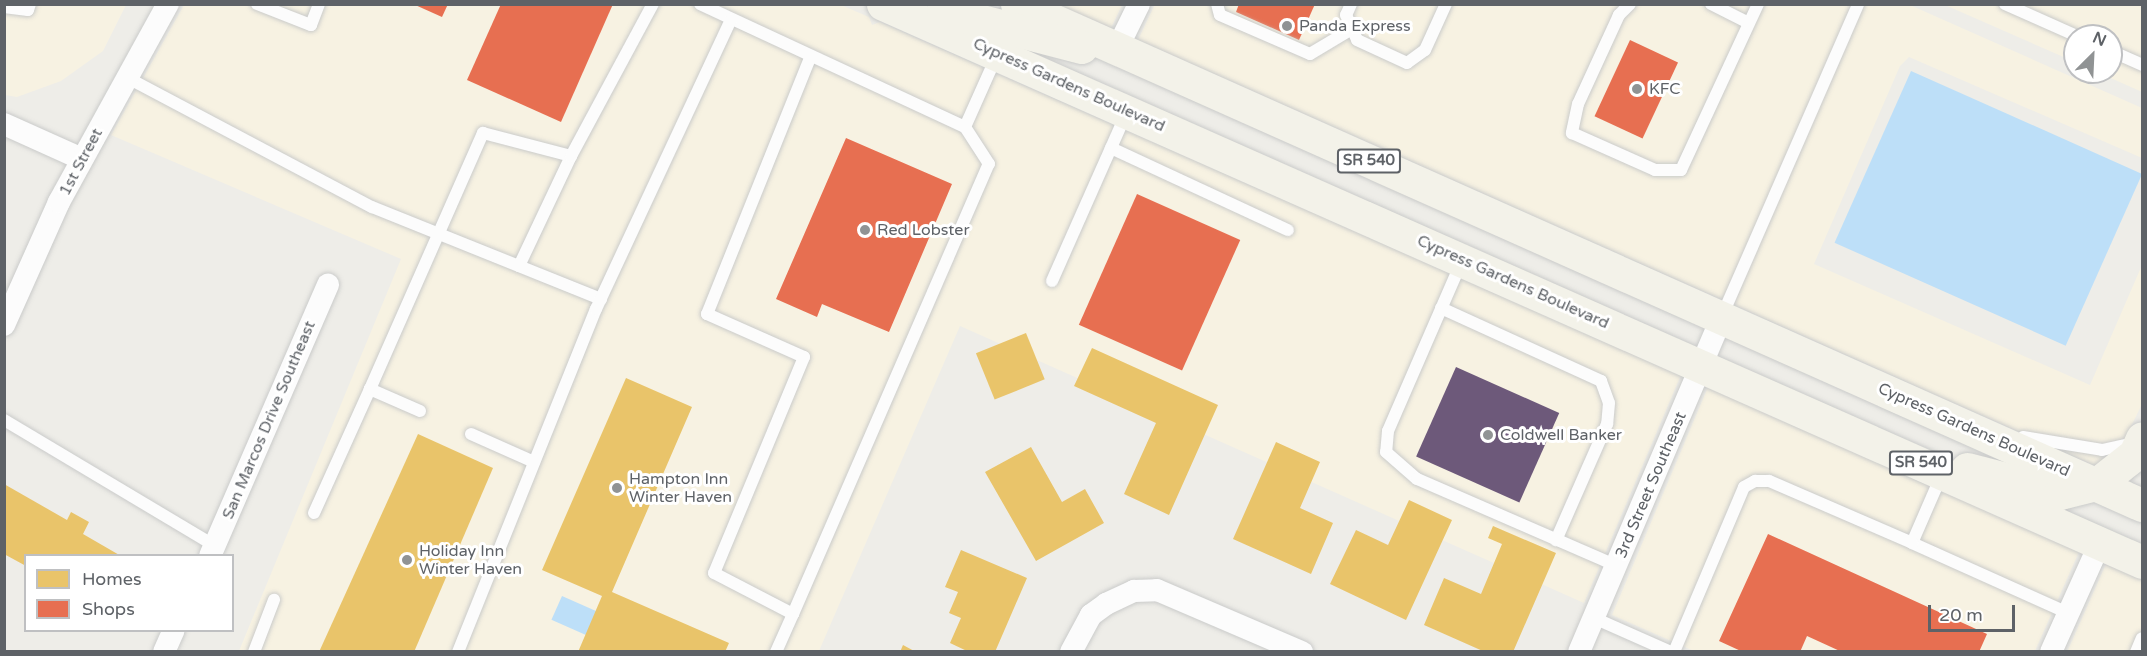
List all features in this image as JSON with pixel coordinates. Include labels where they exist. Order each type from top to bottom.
[{"type":"main road","name":"Cypress Gardens Boulevard","points":[[883,4],[2142,562]]},
{"type":"main road","points":[[915,4],[1063,46],[1117,49]]},
{"type":"main road","name":"Cypress Gardens Boulevard","points":[[1017,4],[2142,505]]},
{"type":"main road","points":[[1909,458],[2060,493],[2097,484],[2135,454],[2142,436]]},
{"type":"main road","points":[[2100,543],[2142,545]]},
{"type":"street","name":"1st Street","points":[[4,325],[82,159],[168,4]]},
{"type":"street","points":[[1117,49],[1138,4]]},
{"type":"street","points":[[4,124],[82,159]]},
{"type":"street","name":"San Marcos Drive Southeast","points":[[212,550],[328,285]]},
{"type":"street","name":"3rd Street Southeast","points":[[1579,651],[1722,317]]},
{"type":"street","points":[[2051,651],[2100,543]]},
{"type":"street","points":[[1071,651],[1091,615],[1106,604],[1134,591],[1157,590],[1302,651]]},
{"type":"street","points":[[164,651],[173,632]]},
{"type":"lane","points":[[4,7],[28,9],[30,4]]},
{"type":"lane","points":[[257,4],[310,25],[319,4]]},
{"type":"lane","points":[[519,266],[571,156],[653,4]]},
{"type":"lane","points":[[700,4],[810,58],[965,127],[989,164],[776,651]]},
{"type":"lane","points":[[1217,4],[1220,15],[1310,54],[1352,29]]},
{"type":"lane","points":[[1351,4],[1346,15],[1357,40],[1407,63],[1425,50],[1446,4]]},
{"type":"lane","points":[[1630,4],[1619,15],[1578,104],[1572,133],[1655,170],[1681,170],[1758,4]]},
{"type":"lane","points":[[1711,4],[1749,23]]},
{"type":"lane","points":[[1722,317],[1858,4]]},
{"type":"lane","points":[[2005,4],[2063,30]]},
{"type":"lane","points":[[458,651],[601,299],[731,20]]},
{"type":"lane","points":[[965,127],[998,54]]},
{"type":"lane","points":[[2123,56],[2142,65]]},
{"type":"lane","points":[[793,614],[714,573],[804,357],[707,314],[810,58]]},
{"type":"lane","points":[[128,78],[372,207],[601,299]]},
{"type":"lane","points":[[1052,281],[1128,111]]},
{"type":"lane","points":[[314,513],[483,133],[571,156]]},
{"type":"lane","points":[[1111,148],[1288,230]]},
{"type":"lane","points":[[1462,259],[1388,430],[1386,452],[1417,479],[1617,566]]},
{"type":"lane","points":[[1441,308],[1600,381],[1609,404],[1606,424],[1556,540]]},
{"type":"lane","points":[[370,389],[420,411]]},
{"type":"lane","points":[[1919,405],[2083,449],[2120,447],[2142,436]]},
{"type":"lane","points":[[4,420],[212,550]]},
{"type":"lane","points":[[471,434],[534,462]]},
{"type":"lane","points":[[1912,543],[1942,473]]},
{"type":"lane","points":[[1594,618],[1673,651],[1744,487],[1755,481],[1769,481],[2068,614]]},
{"type":"lane","points":[[254,651],[274,600]]},
{"type":"lane","points":[[2136,651],[2142,638]]},
{"type":"shaded area","points":[[1155,4],[1910,5],[2063,73],[2063,84],[2088,84],[2142,108],[2142,158],[1909,57],[1900,66],[1814,264],[2090,385],[2142,265],[2142,404],[2123,443],[2096,466],[1138,40]]},
{"type":"shaded area","points":[[5,5],[126,5],[103,51],[61,81],[17,97],[5,95]]},
{"type":"shaded area","points":[[184,5],[841,5],[869,17],[872,25],[880,22],[1681,375],[1584,603],[960,326],[819,651],[239,651],[401,259],[111,135]]},
{"type":"shaded area","points":[[1058,5],[1122,5],[1111,28]]},
{"type":"shaded area","points":[[1945,5],[2142,5],[2142,92],[2123,84],[2123,24],[2063,24],[2063,57]]},
{"type":"shaded area","points":[[1708,387],[2079,552],[2035,651],[1694,651],[1612,615]]},
{"type":"shaded area","points":[[2106,564],[2142,580],[2142,651],[2067,652]]},
{"type":"water","points":[[1911,71],[2142,174],[2066,346],[1835,243]]},
{"type":"water","points":[[562,596],[598,612],[587,636],[551,620]]},
{"type":"building: Homes","points":[[1026,333],[1045,379],[995,400],[976,353]]},
{"type":"building: Homes","points":[[1092,348],[1218,405],[1169,515],[1124,494],[1156,423],[1074,386]]},
{"type":"building: Homes","name":"Hampton Inn Winter Haven","points":[[626,378],[692,407],[612,592],[729,643],[725,652],[578,652],[602,596],[542,570]]},
{"type":"building: Homes","name":"Holiday Inn Winter Haven","points":[[418,434],[493,468],[414,652],[319,652]]},
{"type":"building: Homes","points":[[1276,442],[1320,462],[1300,508],[1333,523],[1311,574],[1233,539]]},
{"type":"building: Homes","points":[[1031,447],[1062,502],[1085,489],[1104,523],[1036,561],[985,472]]},
{"type":"building: Homes","points":[[4,484],[67,520],[71,512],[89,522],[83,534],[118,554],[24,554],[24,565],[4,554]]},
{"type":"building: Homes","points":[[1409,500],[1452,520],[1406,620],[1330,584],[1356,530],[1388,545]]},
{"type":"building: Homes","points":[[1493,526],[1556,553],[1513,652],[1485,652],[1424,625],[1444,578],[1481,594],[1502,544],[1488,538]]},
{"type":"building: Homes","points":[[961,550],[1027,578],[995,652],[969,652],[950,643],[961,618],[949,613],[958,592],[945,587]]},
{"type":"building: Homes","points":[[903,645],[916,652],[900,652]]},
{"type":"building: Shops","points":[[413,4],[448,4],[442,17]]},
{"type":"building: Shops","points":[[501,4],[613,4],[561,122],[467,80]]},
{"type":"building: Shops","name":"Panda Express","points":[[1239,4],[1315,4],[1299,40],[1236,12]]},
{"type":"building: Shops","name":"KFC","points":[[1630,40],[1678,62],[1643,139],[1595,116]]},
{"type":"building: Shops","points":[[846,138],[952,184],[889,332],[822,304],[817,317],[776,299]]},
{"type":"building: Shops","points":[[1137,194],[1240,240],[1182,371],[1079,325]]},
{"type":"building: Shops","points":[[1768,534],[1987,634],[1979,652],[1842,652],[1807,636],[1800,652],[1743,652],[1719,641]]},
{"type":"building: Offices","name":"Coldwell Banker","points":[[1456,367],[1559,413],[1519,502],[1416,457]]},
{"type":"place","name":"Panda Express","points":[[1287,26]]},
{"type":"place","name":"KFC","points":[[1637,89]]},
{"type":"place","name":"Red Lobster","points":[[865,230]]},
{"type":"place","name":"Coldwell Banker","points":[[1488,435]]},
{"type":"place","name":"Hampton Inn Winter Haven","points":[[617,488]]},
{"type":"place","name":"Holiday Inn Winter Haven","points":[[407,560]]}]
